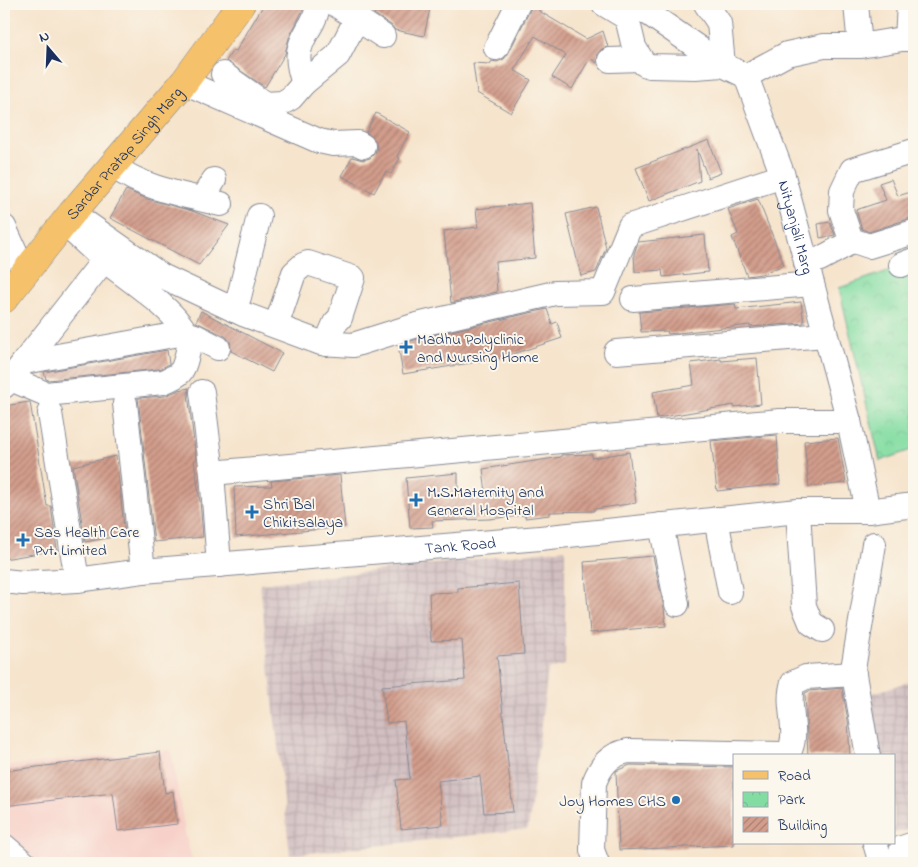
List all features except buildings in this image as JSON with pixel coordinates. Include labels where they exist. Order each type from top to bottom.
[{"type":"main road","name":"Sardar Pratap Singh Marg","points":[[4,299],[184,82],[241,4]]},
{"type":"street","points":[[304,83],[298,66],[298,50],[314,20],[318,4]]},
{"type":"street","points":[[335,4],[383,36]]},
{"type":"street","points":[[496,48],[518,4]]},
{"type":"street","points":[[604,4],[627,18],[634,47],[644,64],[650,66],[695,68],[723,65]]},
{"type":"street","points":[[635,4],[723,65],[746,76],[787,54],[824,46],[860,46],[911,38],[908,4]]},
{"type":"street","points":[[706,4],[719,23],[723,65]]},
{"type":"street","points":[[856,4],[860,46]]},
{"type":"street","points":[[223,74],[265,104],[282,103],[291,98],[304,83],[338,55],[357,18]]},
{"type":"street","points":[[610,60],[641,59]]},
{"type":"street","name":"Nityanjali Marg","points":[[746,76],[783,176],[849,421],[868,511]]},
{"type":"street","points":[[184,82],[319,141],[363,146]]},
{"type":"street","points":[[914,151],[852,170],[842,191],[841,210],[851,240],[869,246],[914,232]]},
{"type":"street","points":[[113,166],[128,177],[149,185],[211,202],[214,180]]},
{"type":"street","points":[[13,376],[179,325],[198,310],[278,336],[326,344],[353,345],[417,325],[555,293],[603,292],[630,226],[783,176]]},
{"type":"street","points":[[234,310],[239,297],[258,216]]},
{"type":"street","points":[[69,219],[154,260],[162,276],[234,310],[278,336]]},
{"type":"street","points":[[69,219],[104,260],[152,298],[179,325],[218,348]]},
{"type":"street","points":[[4,227],[25,272]]},
{"type":"street","points":[[633,299],[809,274],[820,259],[844,246]]},
{"type":"street","points":[[13,376],[104,260]]},
{"type":"street","points":[[278,336],[294,273],[303,265],[308,263],[356,269],[340,318],[334,323],[326,344]]},
{"type":"street","points":[[13,376],[46,394],[163,382],[179,375],[184,366],[190,341],[179,325]]},
{"type":"street","points":[[616,352],[825,335]]},
{"type":"street","points":[[202,392],[212,473],[220,565]]},
{"type":"street","points":[[125,403],[143,571]]},
{"type":"street","points":[[50,413],[77,580]]},
{"type":"street","points":[[212,473],[780,422],[849,421]]},
{"type":"street","name":"Tank Road","points":[[4,581],[23,583],[77,580],[143,571],[540,538],[798,511],[868,511],[914,505]]},
{"type":"street","points":[[798,511],[804,606],[811,623],[822,630]]},
{"type":"street","points":[[716,520],[730,592]]},
{"type":"street","points":[[661,525],[677,604]]},
{"type":"street","points":[[856,754],[850,675],[853,669],[874,544]]},
{"type":"street","points":[[850,675],[868,754]]},
{"type":"street","points":[[597,863],[592,850],[594,783],[597,774],[615,754],[628,751],[782,754],[789,752],[794,743],[789,693],[793,683],[806,677],[850,675]]},
{"type":"street","points":[[875,844],[881,863]]},
{"type":"street","points":[[903,863],[900,857],[902,848],[914,844]]},
{"type":"street","points":[[4,846],[24,863]]},
{"type":"shaded area","points":[[565,549],[565,665],[548,669],[528,829],[290,855],[260,584]]},
{"type":"shaded area","points":[[914,680],[914,828],[896,832],[896,754],[873,754],[864,696]]},
{"type":"shaded area","points":[[171,750],[186,837],[193,863],[41,863],[4,838],[4,766]]},
{"type":"green space","points":[[914,262],[914,449],[880,461],[839,288]]},
{"type":"place","name":"Madhu Polyclinic and Nursing Home","points":[[406,347]]},
{"type":"place","name":"M.S.Maternity and General Hospital","points":[[416,500]]},
{"type":"place","name":"Shri Bal Chikitsalaya","points":[[252,512]]},
{"type":"place","name":"Sas Health Care Pvt. Limited","points":[[23,540]]},
{"type":"place","name":"Joy Homes CHS","points":[[676,800]]}]
